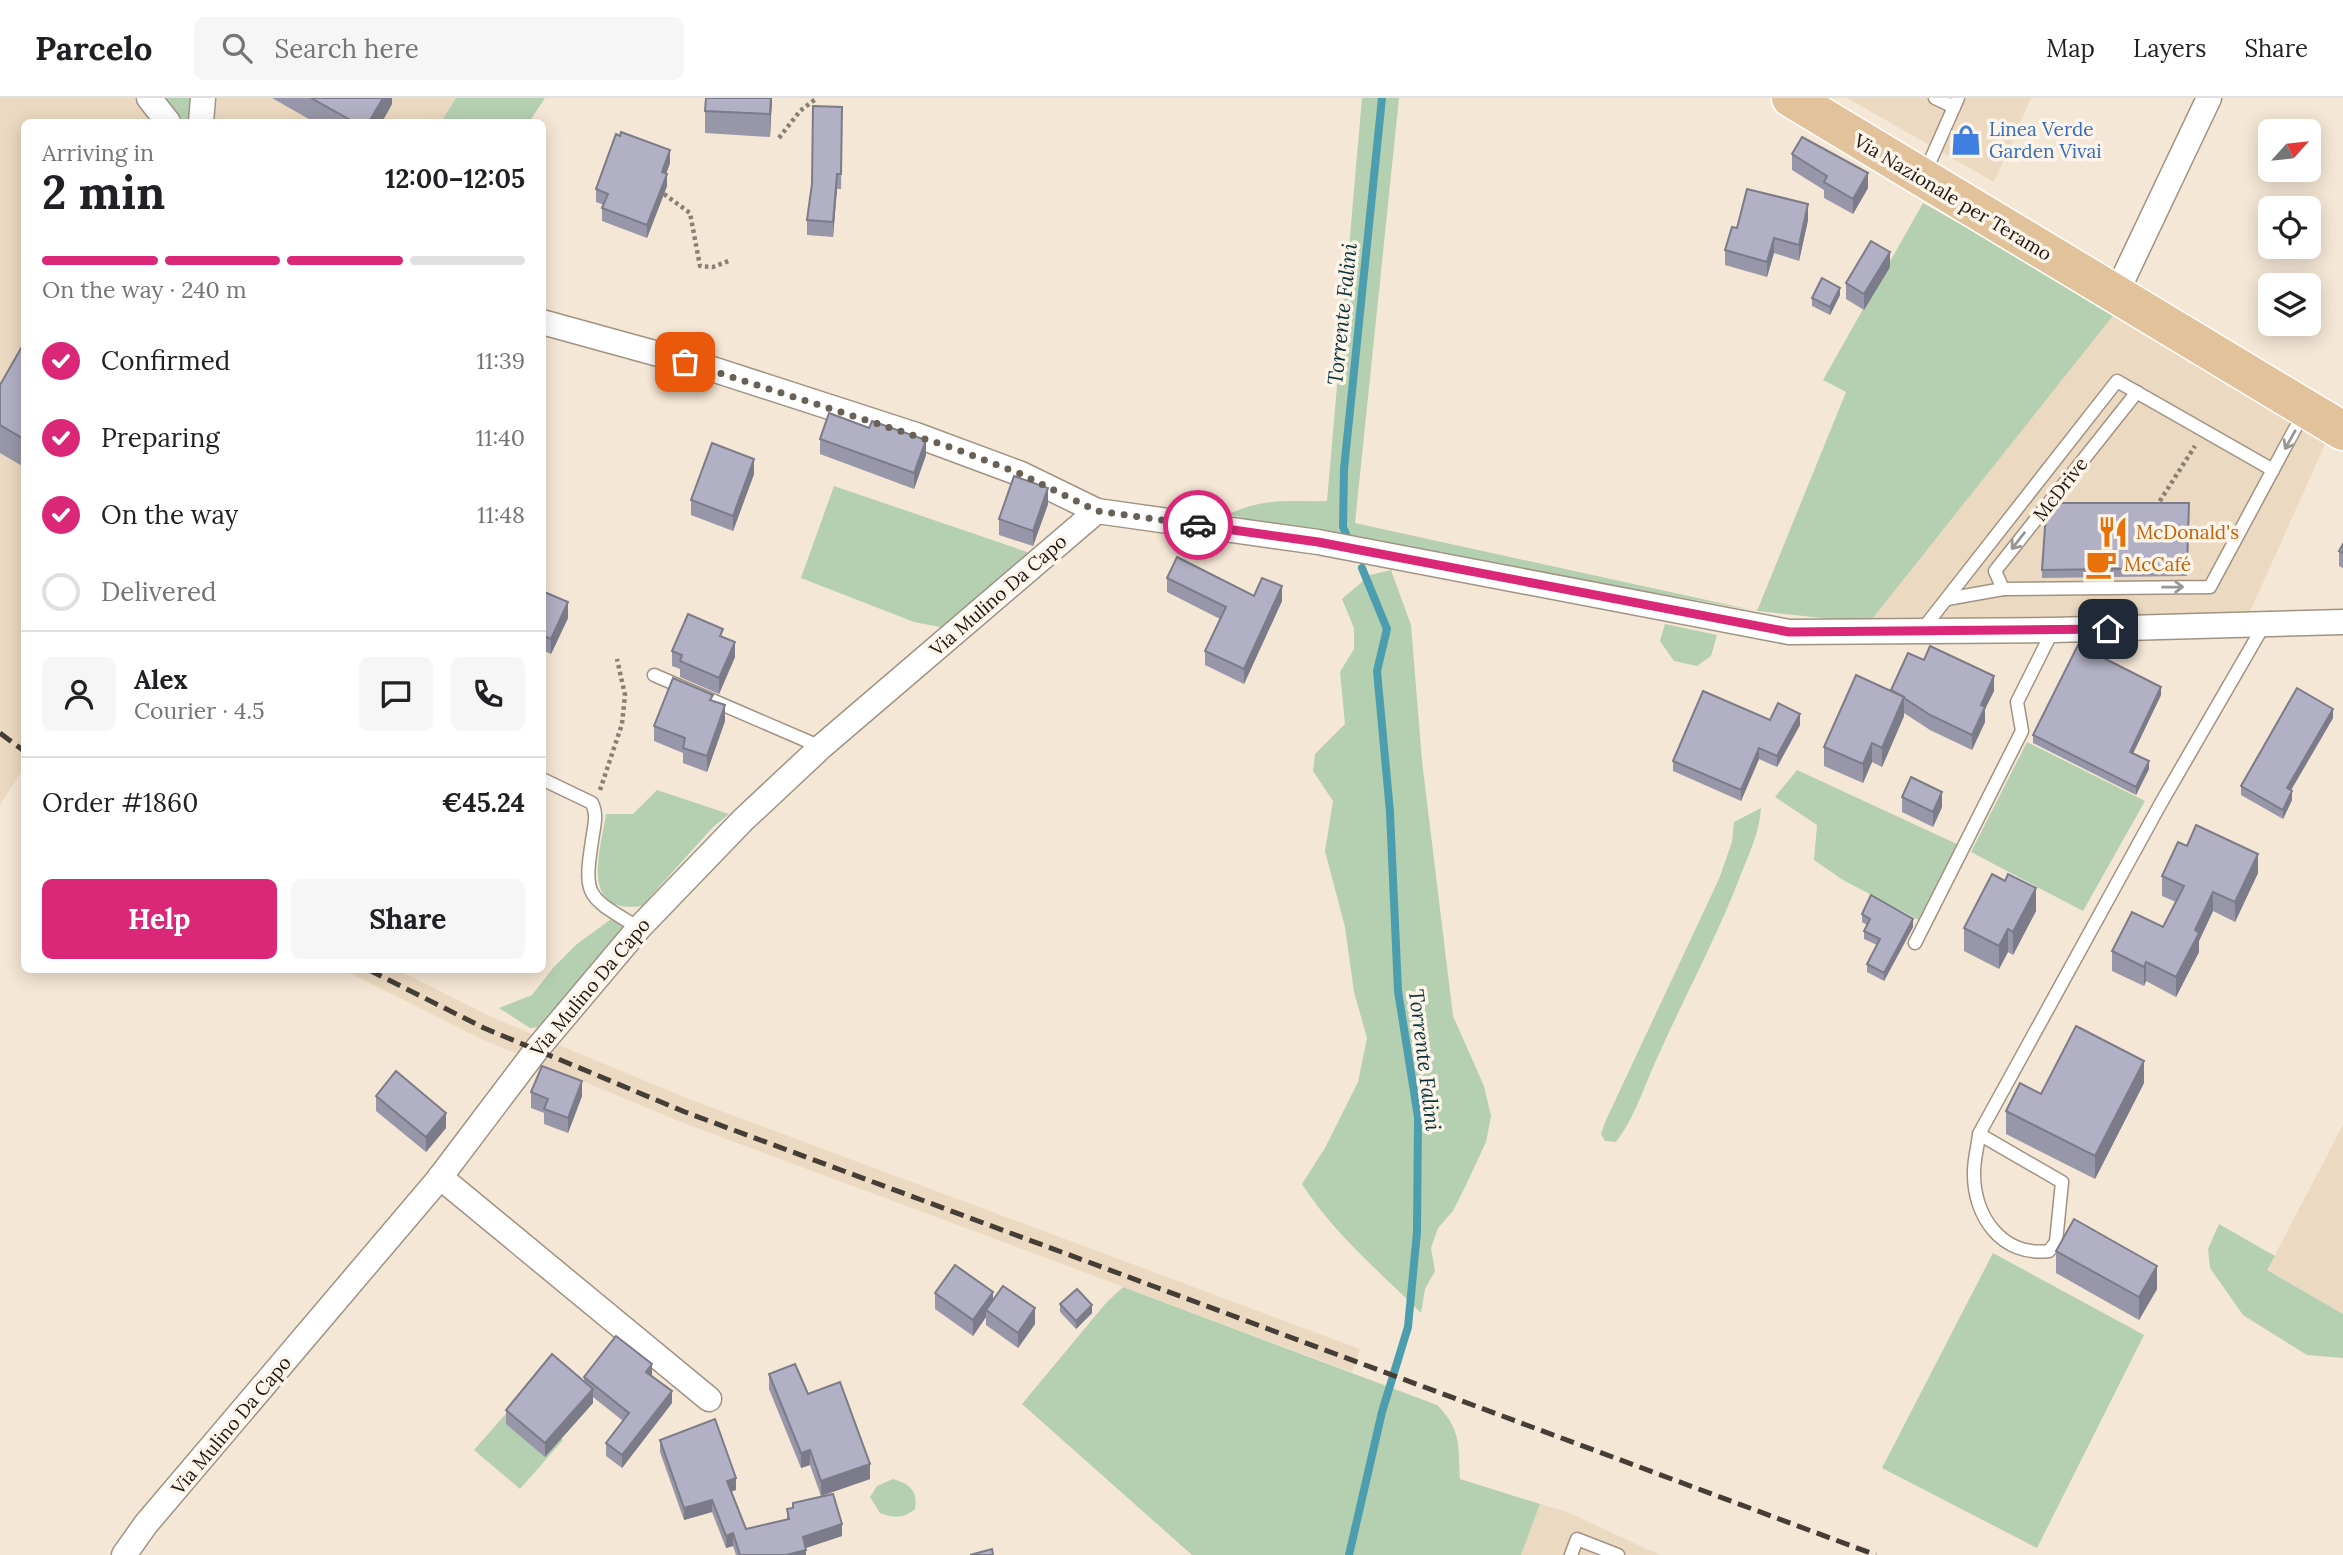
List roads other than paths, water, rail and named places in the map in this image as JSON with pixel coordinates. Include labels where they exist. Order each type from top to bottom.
[{"type":"main road","name":"Via Nazionale per Teramo","points":[[1791,98],[2115,296],[2343,431]]},
{"type":"street","points":[[149,98],[166,119]]},
{"type":"street","points":[[201,119],[203,98]]},
{"type":"street","points":[[2115,296],[2209,98]]},
{"type":"street","points":[[546,323],[709,368],[890,426],[1021,474],[1097,511],[1318,542],[1789,632],[2053,630],[2343,622]]},
{"type":"street","name":"Via Mulino Da Capo","points":[[124,1555],[155,1514],[440,1177],[528,1059],[639,928],[743,820],[821,747],[1097,511]]},
{"type":"street","points":[[440,1177],[709,1399]]},
{"type":"lane","points":[[1923,178],[1956,103],[1935,98]]},
{"type":"lane","points":[[1922,631],[2117,381],[2273,470]]},
{"type":"lane","name":"McDrive","points":[[2003,589],[1995,571],[2137,392]]},
{"type":"lane","points":[[1947,599],[2003,589],[2210,587],[2306,409]]},
{"type":"lane","points":[[1979,1133],[2062,1182],[2056,1242],[2049,1251],[2019,1250],[2004,1242],[1990,1227],[1979,1206],[1974,1172],[1979,1133],[2161,803],[2264,624]]},
{"type":"lane","points":[[1915,943],[2022,731],[2017,702],[2053,630]]},
{"type":"lane","points":[[654,675],[821,747]]},
{"type":"lane","points":[[546,781],[584,796],[592,803],[596,813],[586,879],[591,895],[639,928]]},
{"type":"lane","points":[[1571,1555],[1577,1539],[1618,1555]]},
{"type":"waterway","name":"Torrente Falini","points":[[1346,534],[1343,527],[1344,469],[1382,98]]},
{"type":"waterway","name":"Torrente Falini","points":[[1349,1555],[1382,1412],[1408,1327],[1417,1232],[1418,1117],[1398,991],[1390,812],[1377,671],[1387,629],[1362,568]]},
{"type":"railway","points":[[0,733],[21,749]]},
{"type":"railway","points":[[375,973],[484,1028],[685,1112],[1876,1555]]},
{"type":"place","name":"Linea Verde Garden Vivai","points":[[1966,140]]},
{"type":"place","name":"McDonald's","points":[[2113,532]]},
{"type":"place","name":"McCafé","points":[[2101,564]]}]
